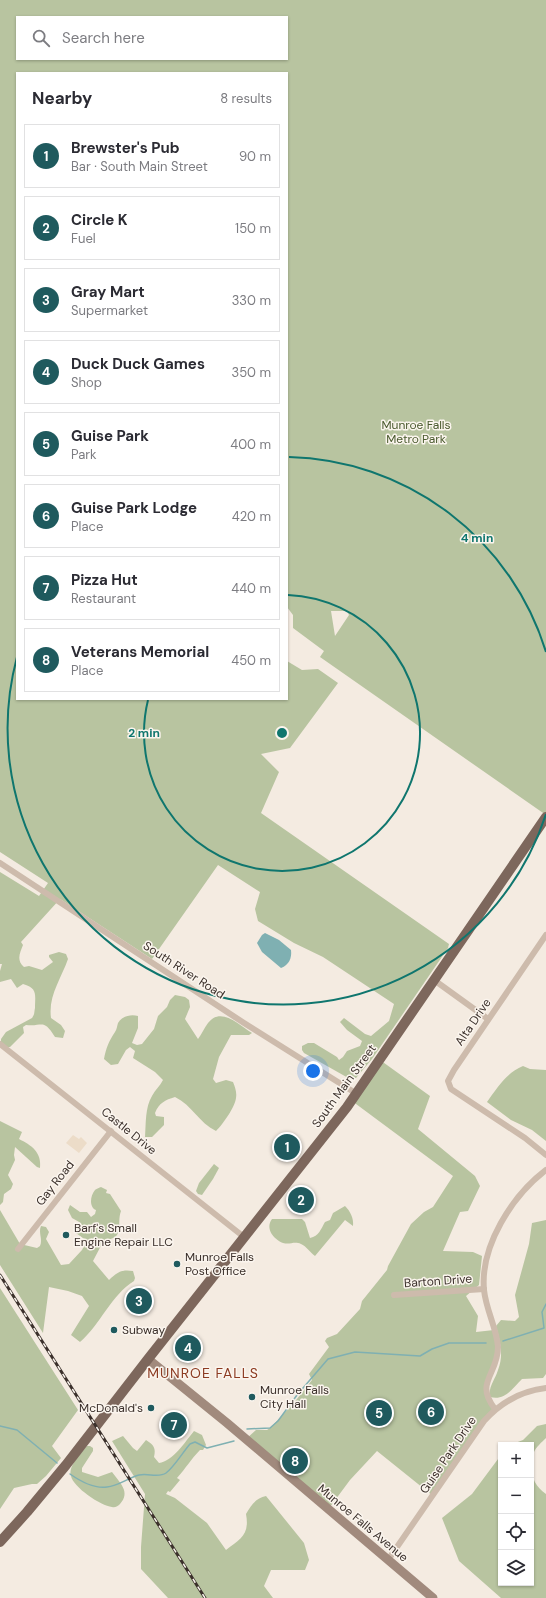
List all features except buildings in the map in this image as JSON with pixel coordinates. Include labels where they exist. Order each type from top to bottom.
[{"type":"main road","name":"South Main Street","points":[[0,1542],[66,1465],[357,1094],[546,817]]},
{"type":"street","name":"South River Road","points":[[0,863],[231,1014],[357,1094]]},
{"type":"street","name":"Alta Drive","points":[[546,935],[449,1077],[448,1082],[451,1089],[526,1138],[546,1155]]},
{"type":"street","points":[[434,980],[488,1019]]},
{"type":"street","name":"Castle Drive","points":[[0,1044],[244,1237]]},
{"type":"street","name":"Gay Road","points":[[18,1248],[111,1131]]},
{"type":"street","points":[[495,1408],[488,1399],[485,1391],[486,1383],[496,1363],[498,1347],[487,1308],[484,1289],[487,1255],[495,1234],[516,1199],[524,1188],[546,1170]]},
{"type":"street","name":"Barton Drive","points":[[394,1295],[484,1289]]},
{"type":"street","name":"Munroe Falls Avenue","points":[[148,1359],[227,1423],[433,1598]]},
{"type":"street","name":"Guise Park Drive","points":[[388,1560],[479,1427],[495,1408],[519,1394],[546,1388]]},
{"type":"green space","name":"Munroe Falls Metro Park","points":[[0,0],[546,0],[546,815],[320,657],[324,651],[293,628],[293,615],[288,608],[288,72],[16,72],[16,700],[288,700],[288,662],[302,670],[318,669],[338,683],[290,748],[261,754],[279,772],[261,813],[449,944],[448,948],[372,1059],[356,1078],[350,1079],[304,1053],[302,1046],[308,1043],[314,1043],[337,1057],[339,1060],[347,1051],[360,1046],[362,1041],[347,1030],[340,1022],[344,1018],[365,1034],[371,1036],[389,1021],[394,1004],[323,957],[294,943],[258,921],[255,909],[260,892],[218,865],[152,959],[60,899],[21,942],[23,945],[19,959],[24,967],[29,966],[42,970],[53,962],[49,955],[59,952],[66,954],[68,959],[51,1002],[51,1018],[61,1025],[65,1031],[63,1038],[55,1037],[45,1025],[26,1025],[23,1027],[24,1033],[10,1047],[6,1047],[1,1042],[1,1039],[6,1032],[33,1017],[35,1008],[35,993],[31,988],[23,984],[17,988],[11,979],[0,982],[0,971],[2,964],[0,964],[0,872],[39,896],[48,883],[0,852]],"holes":[[[331,611],[347,611],[349,615],[335,636]]]},
{"type":"green space","points":[[175,995],[185,997],[189,1000],[190,1007],[185,1019],[198,1039],[208,1023],[213,1018],[219,1016],[236,1022],[252,1033],[249,1035],[231,1035],[219,1057],[213,1079],[216,1083],[226,1080],[233,1082],[236,1090],[236,1096],[231,1111],[216,1131],[210,1128],[181,1100],[175,1097],[163,1102],[155,1113],[156,1116],[164,1117],[164,1125],[152,1137],[145,1137],[148,1105],[153,1094],[163,1080],[155,1072],[133,1058],[135,1051],[130,1047],[126,1050],[118,1064],[111,1065],[104,1059],[108,1045],[116,1031],[118,1023],[124,1017],[130,1015],[138,1016],[138,1028],[132,1043],[137,1045],[142,1044],[154,1029],[158,1016],[167,1007],[170,1000]]},
{"type":"green space","points":[[380,1060],[430,1096],[418,1129],[475,1176],[480,1186],[468,1211],[460,1212],[443,1251],[473,1252],[482,1256],[479,1285],[466,1296],[478,1316],[476,1332],[494,1330],[498,1347],[486,1383],[495,1409],[433,1496],[377,1451],[350,1480],[330,1507],[246,1439],[256,1430],[267,1430],[270,1428],[293,1404],[312,1380],[309,1374],[329,1347],[325,1341],[327,1338],[337,1334],[360,1309],[362,1301],[387,1270],[411,1224],[424,1212],[433,1207],[453,1176],[352,1101]]},
{"type":"green space","points":[[523,1066],[530,1069],[546,1070],[546,1141],[532,1130],[511,1120],[487,1102],[498,1086],[507,1077]]},
{"type":"green space","points":[[0,1121],[22,1132],[19,1139],[35,1150],[39,1158],[40,1168],[15,1147],[15,1160],[8,1175],[13,1184],[11,1189],[4,1194],[3,1202],[0,1205]]},
{"type":"green space","points":[[214,1164],[219,1168],[202,1195],[198,1194],[196,1191],[199,1183]]},
{"type":"green space","points":[[101,1187],[107,1190],[106,1193],[110,1194],[121,1211],[119,1230],[115,1237],[104,1240],[93,1261],[109,1280],[120,1272],[129,1270],[133,1271],[135,1278],[134,1281],[119,1294],[94,1327],[80,1342],[71,1335],[89,1306],[82,1296],[49,1287],[43,1333],[0,1265],[0,1210],[20,1244],[37,1248],[41,1243],[41,1226],[46,1227],[49,1232],[46,1239],[61,1265],[69,1264],[82,1250],[87,1241],[76,1233],[81,1223],[72,1218],[68,1210],[70,1205],[80,1212],[87,1212],[91,1217],[95,1214],[96,1210],[91,1204],[92,1195],[95,1190]]},
{"type":"green space","points":[[345,1206],[353,1220],[353,1226],[345,1220],[315,1256],[305,1246],[296,1243],[283,1243],[276,1239],[271,1233],[269,1226],[272,1219],[302,1219],[305,1222],[310,1238],[313,1237],[318,1234],[325,1222],[330,1220],[333,1213]]},
{"type":"green space","points":[[546,1220],[546,1374],[543,1378],[522,1379],[504,1396],[495,1398],[490,1397],[491,1387],[497,1374],[501,1359],[500,1343],[496,1326],[501,1320],[515,1321],[519,1317],[515,1295],[529,1244],[532,1223]]},
{"type":"green space","points":[[0,1288],[78,1410],[52,1446],[61,1458],[37,1484],[14,1488],[0,1509]]},
{"type":"green space","points":[[546,1424],[546,1438],[534,1452],[534,1442],[518,1442],[523,1440],[537,1426]]},
{"type":"green space","points":[[194,1431],[202,1435],[206,1445],[203,1450],[200,1450],[197,1453],[177,1478],[180,1480],[170,1492],[168,1491],[166,1494],[175,1498],[207,1523],[226,1550],[243,1536],[247,1527],[246,1514],[252,1505],[259,1498],[266,1496],[304,1543],[309,1560],[305,1570],[271,1570],[264,1586],[273,1598],[168,1598],[141,1569],[145,1494],[112,1441],[123,1436],[137,1451],[146,1440],[154,1447],[154,1457],[159,1463],[164,1462],[174,1455]]},
{"type":"green space","points":[[87,1446],[93,1448],[93,1451],[82,1468],[82,1472],[98,1477],[112,1472],[121,1484],[125,1495],[120,1504],[116,1507],[107,1506],[95,1500],[77,1485],[71,1476],[71,1468],[73,1464]]},
{"type":"green space","points":[[498,1459],[498,1586],[534,1586],[534,1481],[546,1494],[546,1598],[501,1598],[459,1561],[442,1518],[472,1494]]},
{"type":"shaded area","points":[[73,1135],[79,1139],[81,1137],[87,1143],[79,1153],[66,1143]]},
{"type":"water","points":[[265,933],[279,940],[291,950],[289,961],[284,967],[281,968],[262,952],[257,943]]},
{"type":"waterway","points":[[503,1341],[544,1328],[542,1312],[546,1304]]},
{"type":"waterway","points":[[247,1429],[270,1428],[278,1421],[297,1395],[328,1359],[355,1352],[420,1356],[432,1349],[449,1343],[486,1343]]},
{"type":"waterway","points":[[0,1426],[17,1430],[57,1463]]},
{"type":"waterway","points":[[70,1474],[92,1486],[111,1486],[139,1475],[160,1475],[166,1473],[190,1444],[195,1442],[207,1448],[234,1441]]},
{"type":"railway","points":[[0,1275],[205,1598]]},
{"type":"place","name":"Brewster's Pub","points":[[287,1147]]},
{"type":"place","name":"Circle K","points":[[301,1200]]},
{"type":"place","name":"Barf's Small Engine Repair LLC","points":[[66,1235]]},
{"type":"place","name":"Munroe Falls Post Office","points":[[177,1264]]},
{"type":"place","name":"Gray Mart","points":[[139,1301]]},
{"type":"place","name":"Subway","points":[[114,1330]]},
{"type":"place","name":"Duck Duck Games","points":[[188,1348]]},
{"type":"place","name":"Munroe Falls City Hall","points":[[252,1397]]},
{"type":"place","name":"McDonald's","points":[[151,1408]]},
{"type":"place","name":"Guise Park Lodge","points":[[431,1412]]},
{"type":"place","name":"Guise Park","points":[[379,1413]]},
{"type":"place","name":"Pizza Hut","points":[[174,1425]]},
{"type":"place","name":"Veterans Memorial","points":[[295,1461]]},
{"type":"district","name":"MUNROE FALLS","points":[[203,1373]]}]
